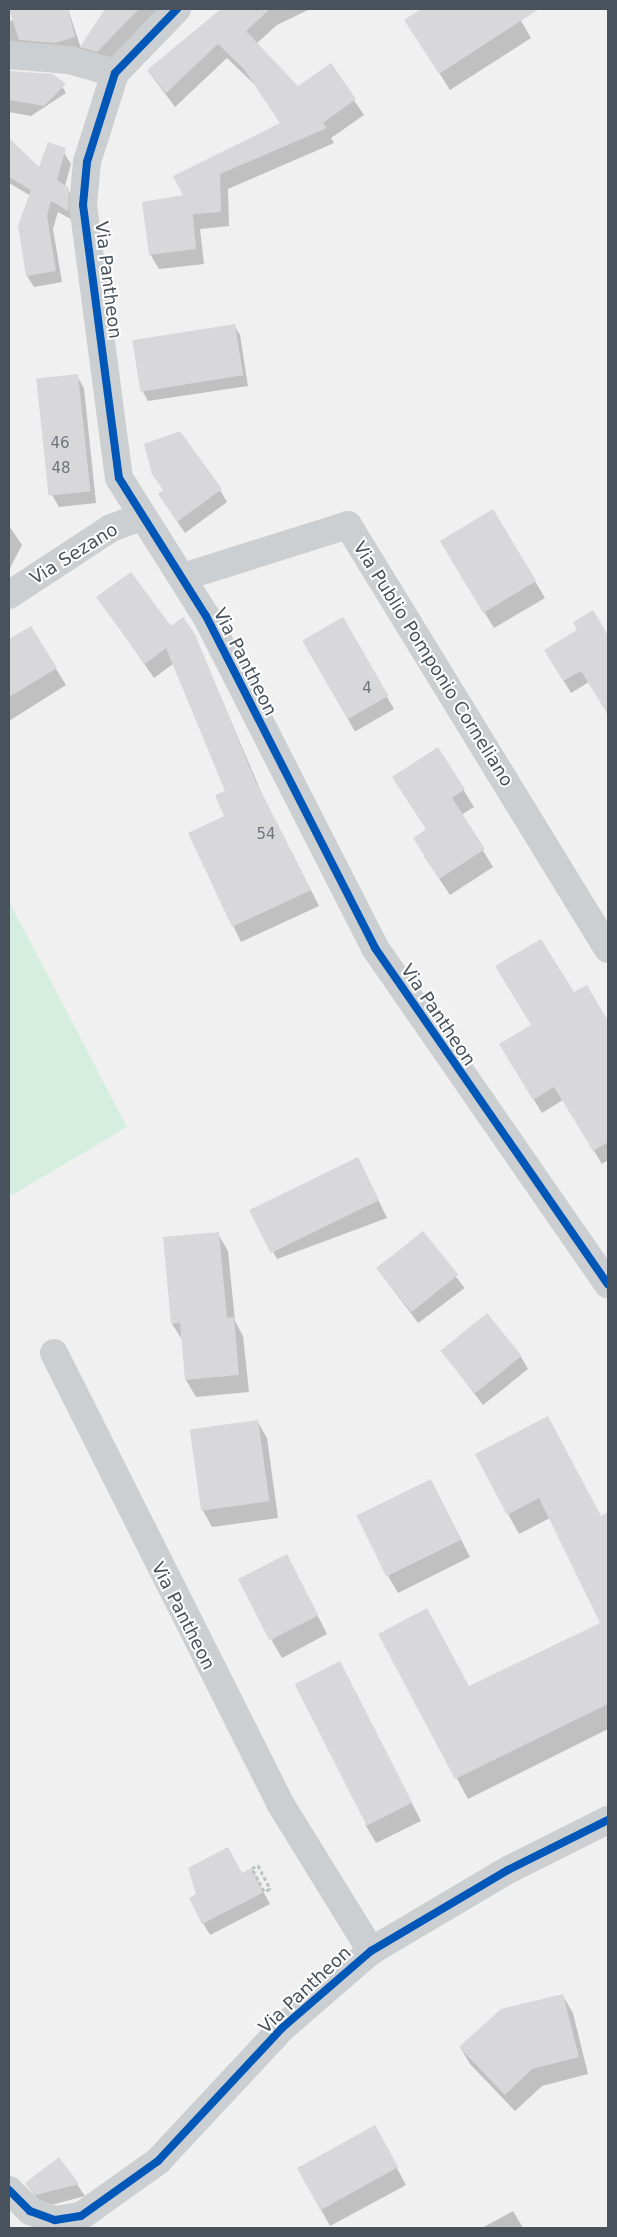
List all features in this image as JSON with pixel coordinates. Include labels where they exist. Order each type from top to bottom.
[{"type":"street","name":"Via Pantheon","points":[[176,9],[115,73],[87,162],[83,205],[119,478],[141,516],[183,577],[375,948],[606,1276]]},
{"type":"street","points":[[9,55],[69,60],[115,73]]},
{"type":"street","name":"Via Sezano","points":[[9,595],[111,528],[141,516]]},
{"type":"street","name":"Via Publio Pomponio Corneliano","points":[[183,577],[348,525],[608,949]]},
{"type":"street","name":"Via Pantheon","points":[[54,1353],[281,1805],[370,1951]]},
{"type":"street","name":"Via Pantheon","points":[[9,2190],[30,2211],[55,2220],[81,2216],[158,2161],[282,2028],[370,1951],[508,1870],[608,1820]]},
{"type":"path","points":[[258,1865],[270,1889],[264,1891],[252,1868],[258,1865]]},
{"type":"green space","points":[[9,901],[127,1127],[9,1197]]},
{"type":"building","points":[[9,9],[68,9],[75,37],[55,43],[19,40]]},
{"type":"building","points":[[105,9],[139,9],[97,52],[80,47]]},
{"type":"building","points":[[221,9],[270,9],[246,31],[298,86],[331,63],[356,99],[323,123],[327,128],[220,174],[221,212],[193,214],[196,249],[149,255],[142,202],[183,195],[173,176],[280,123],[244,69],[218,44],[166,93],[147,70]]},
{"type":"building","points":[[421,9],[539,9],[439,74],[404,20]]},
{"type":"building","points":[[9,71],[53,74],[66,84],[44,106],[9,100]]},
{"type":"building","points":[[9,138],[39,167],[48,142],[66,148],[57,180],[69,188],[68,211],[51,201],[47,216],[56,271],[26,276],[18,226],[31,190],[9,177]]},
{"type":"building","points":[[235,324],[243,375],[140,392],[132,340]]},
{"type":"building","points":[[78,374],[90,491],[49,496],[36,378]]},
{"type":"building","points":[[180,431],[222,489],[177,522],[158,494],[163,490],[152,474],[144,444]]},
{"type":"building","points":[[493,509],[536,581],[483,613],[440,541]]},
{"type":"building","points":[[131,572],[171,626],[183,617],[195,634],[254,778],[311,890],[232,927],[188,833],[224,816],[215,795],[225,791],[166,648],[145,664],[96,597]]},
{"type":"building","points":[[593,610],[608,635],[608,715],[581,671],[563,681],[544,650],[577,630],[573,622]]},
{"type":"building","points":[[343,617],[389,696],[348,719],[302,640]]},
{"type":"building","points":[[31,626],[57,668],[9,697],[9,639]]},
{"type":"building","points":[[438,747],[465,789],[452,798],[485,849],[439,879],[413,838],[426,829],[392,777]]},
{"type":"building","points":[[541,939],[574,992],[587,985],[608,1021],[608,1142],[593,1151],[554,1087],[533,1100],[499,1044],[531,1025],[495,966]]},
{"type":"building","points":[[358,1157],[379,1200],[270,1253],[249,1210]]},
{"type":"building","points":[[423,1231],[458,1275],[412,1312],[376,1269]]},
{"type":"building","points":[[219,1232],[227,1318],[234,1317],[239,1375],[185,1380],[180,1323],[171,1324],[163,1237]]},
{"type":"building","points":[[487,1313],[522,1356],[475,1394],[440,1351]]},
{"type":"building","points":[[548,1416],[601,1516],[608,1512],[608,1704],[455,1779],[378,1634],[427,1608],[469,1686],[600,1623],[539,1498],[507,1515],[475,1454]]},
{"type":"building","points":[[258,1420],[269,1501],[201,1511],[190,1430]]},
{"type":"building","points":[[431,1479],[461,1540],[386,1577],[356,1515]]},
{"type":"building","points":[[287,1554],[318,1615],[269,1640],[238,1579]]},
{"type":"building","points":[[340,1661],[412,1803],[367,1826],[295,1684]]},
{"type":"building","points":[[228,1847],[242,1873],[252,1868],[264,1892],[202,1924],[189,1898],[196,1894],[188,1868]]},
{"type":"building","points":[[563,1994],[579,2057],[532,2069],[505,2095],[459,2047],[501,2009]]},
{"type":"building","points":[[375,2125],[398,2167],[320,2210],[297,2168]]},
{"type":"building","points":[[59,2157],[79,2184],[36,2195],[25,2183]]},
{"type":"cycle path","points":[[177,9],[115,73],[87,162],[83,205],[119,478],[206,616],[375,948],[608,1284]]},
{"type":"cycle path","points":[[9,2190],[30,2211],[55,2220],[81,2216],[158,2161],[282,2028],[371,1951],[508,1870],[608,1820]]}]
